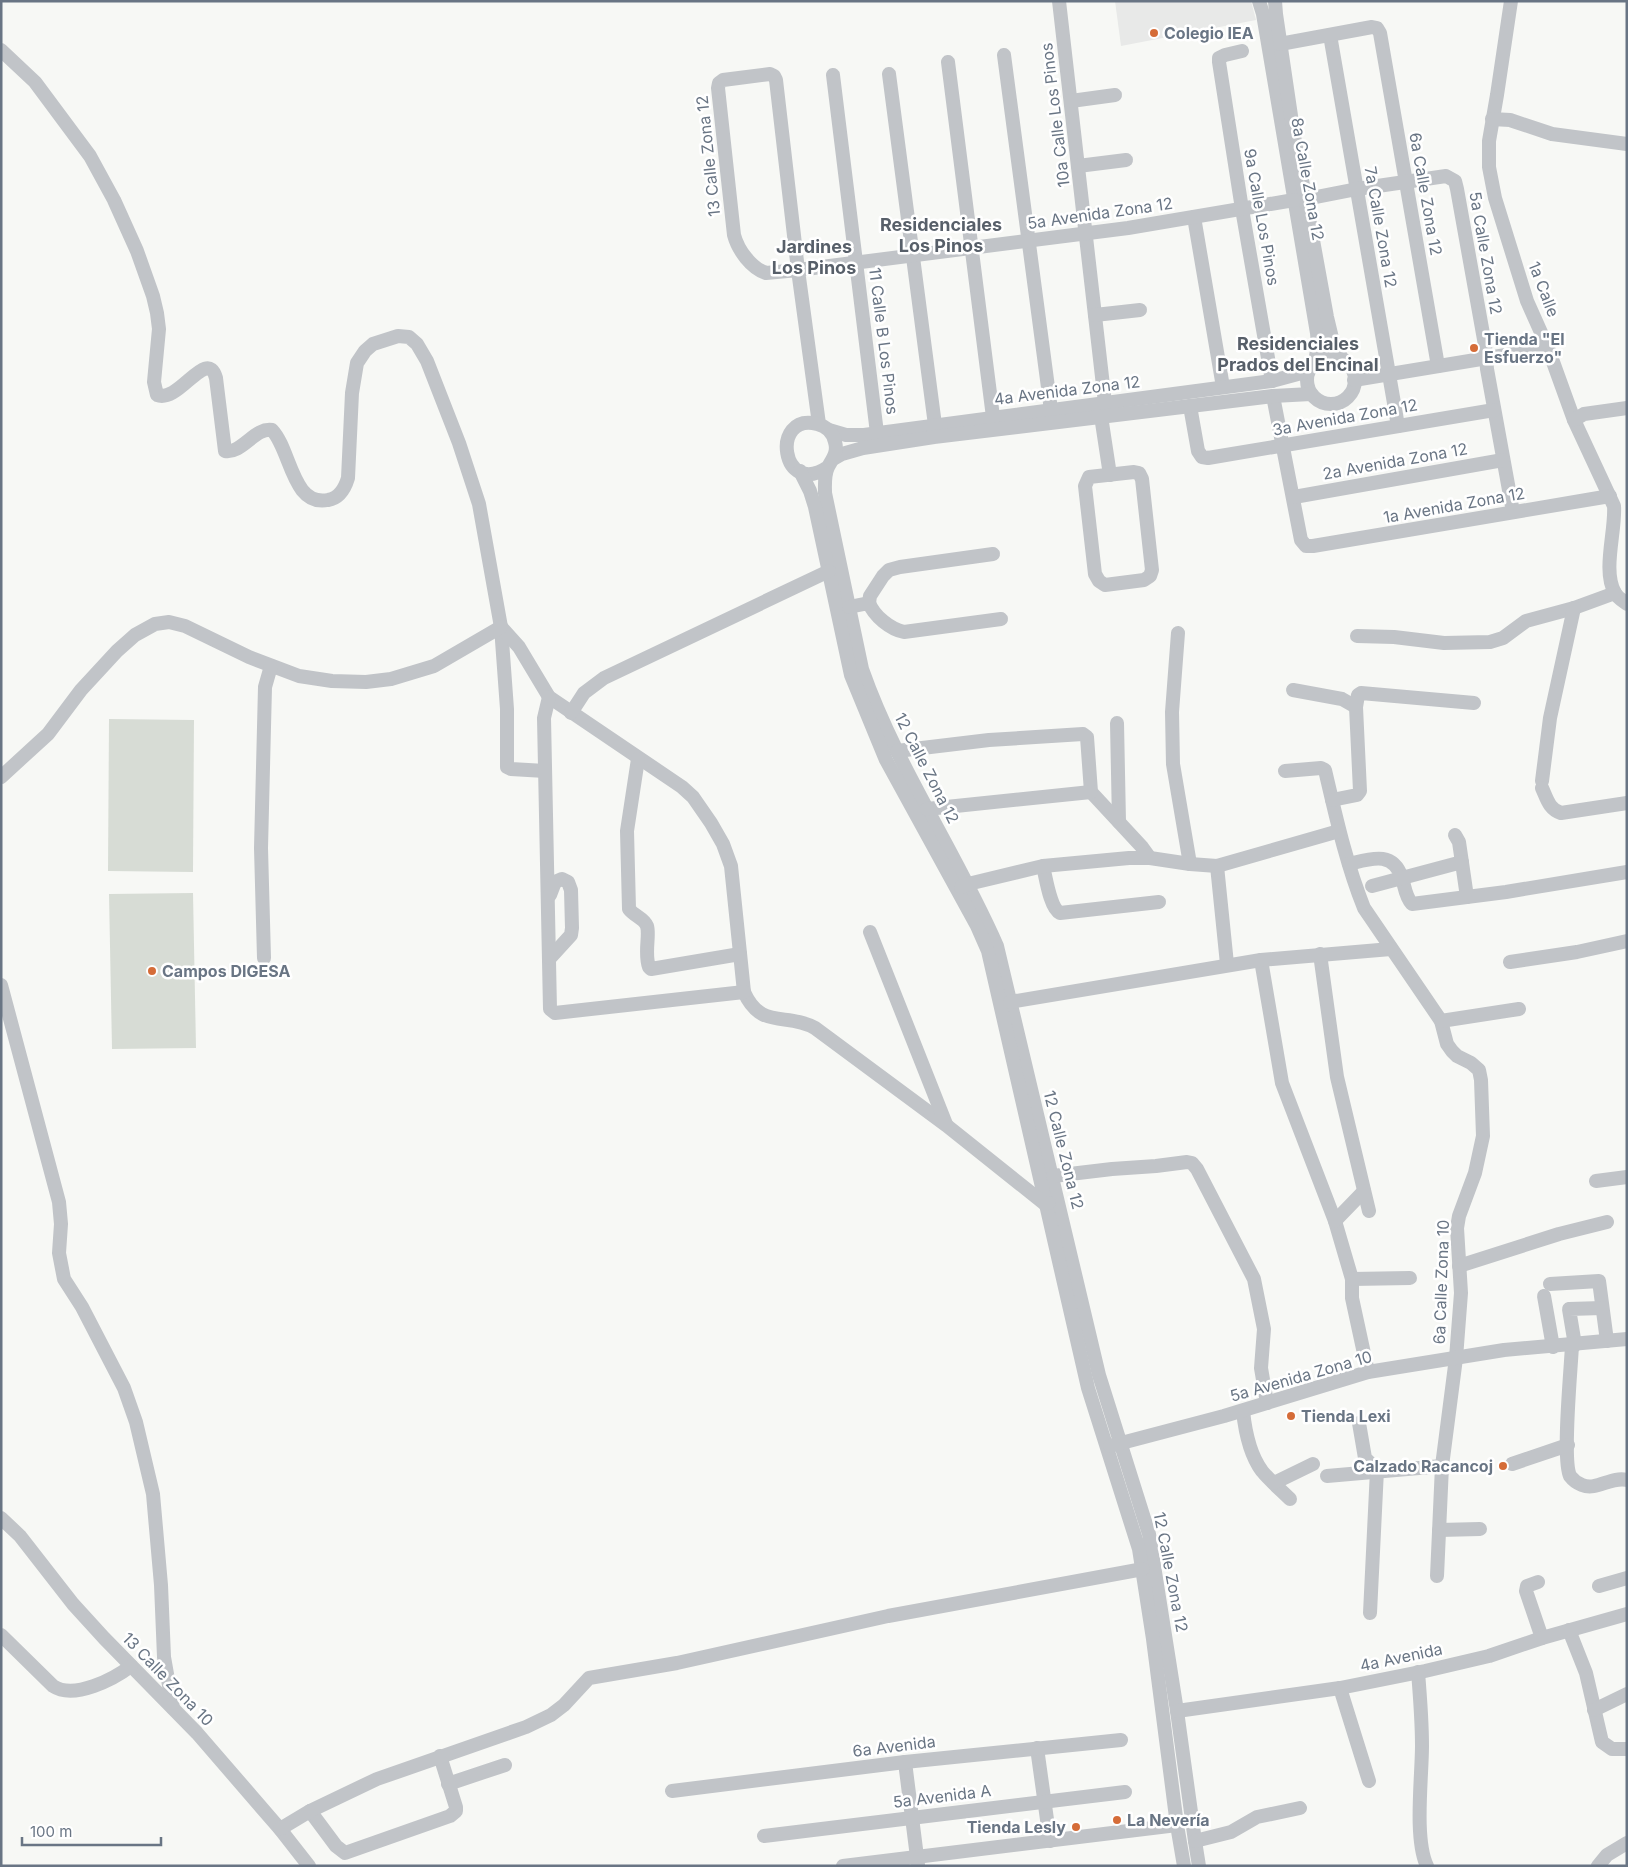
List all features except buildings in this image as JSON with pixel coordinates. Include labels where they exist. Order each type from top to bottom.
[{"type":"street","name":"10a Calle Los Pinos","points":[[1059,1],[1096,315],[1110,475]]},
{"type":"street","name":"8a Calle Zona 12","points":[[1259,1],[1329,327],[1342,359]]},
{"type":"street","name":"8a Calle Zona 12","points":[[1276,1],[1276,14],[1317,333],[1318,345],[1312,367]]},
{"type":"street","name":"1a Calle","points":[[1511,1],[1488,154],[1495,198],[1520,281],[1548,348],[1574,420],[1614,506],[1615,517],[1609,561],[1615,593]]},
{"type":"street","name":"6a Calle Zona 12","points":[[1330,35],[1372,27],[1377,28],[1380,35],[1438,366]]},
{"type":"street","points":[[1280,44],[1330,35]]},
{"type":"street","name":"7a Calle Zona 12","points":[[1330,35],[1398,426]]},
{"type":"street","points":[[1,50],[35,82],[90,156],[114,200],[137,251],[157,313],[159,329],[154,382],[157,395],[161,397],[172,394],[180,389],[198,371],[210,368],[216,378],[225,452],[233,450],[264,430],[272,430],[280,442],[302,491],[312,499],[320,501],[333,499],[345,488],[348,478],[352,393],[357,363],[373,344],[386,339],[398,336],[409,338],[417,344],[427,361],[459,443],[479,504],[501,627],[507,709],[508,767],[511,769],[545,771]]},
{"type":"street","name":"9a Calle Los Pinos","points":[[1242,51],[1219,58],[1242,209],[1272,381]]},
{"type":"street","points":[[1004,55],[1051,410]]},
{"type":"street","points":[[948,62],[993,417]]},
{"type":"street","name":"13 Calle Zona 12","points":[[761,272],[740,249],[734,235],[718,88],[719,83],[723,80],[770,74],[776,80],[798,270]]},
{"type":"street","points":[[889,74],[934,424]]},
{"type":"street","name":"11 Calle B Los Pinos","points":[[833,76],[877,433]]},
{"type":"street","points":[[1071,101],[1114,96]]},
{"type":"street","points":[[1492,119],[1510,120],[1552,134],[1627,144]]},
{"type":"street","points":[[1078,166],[1126,160]]},
{"type":"street","name":"5a Avenida Zona 12","points":[[761,272],[772,273],[798,270],[1086,234],[1357,189],[1446,176],[1452,178]]},
{"type":"street","name":"5a Calle Zona 12","points":[[1452,178],[1458,189],[1512,512]]},
{"type":"street","points":[[1194,217],[1223,387]]},
{"type":"street","points":[[798,270],[824,427],[836,443],[831,462],[815,474],[800,471],[789,461],[786,454],[788,438],[797,427],[812,423],[824,427]]},
{"type":"street","points":[[1096,315],[1140,310]]},
{"type":"street","points":[[1354,380],[1548,348]]},
{"type":"street","points":[[1328,357],[1342,359],[1351,368],[1354,380],[1350,394],[1345,400],[1338,403],[1323,403],[1311,394],[1308,386],[1312,367],[1328,357]]},
{"type":"street","name":"4a Avenida Zona 12","points":[[831,462],[842,454],[863,448],[1103,410],[1223,387],[1272,381],[1312,367]]},
{"type":"street","name":"4a Avenida Zona 12","points":[[824,427],[854,436],[1051,410],[1190,406],[1273,396],[1311,394]]},
{"type":"street","points":[[1273,396],[1294,496]]},
{"type":"street","name":"3a Avenida Zona 12","points":[[1190,406],[1198,451],[1202,457],[1208,458],[1494,410]]},
{"type":"street","points":[[1574,420],[1584,414],[1627,408]]},
{"type":"street","name":"2a Avenida Zona 12","points":[[1294,496],[1502,460]]},
{"type":"street","name":"12 Calle Zona 12","points":[[831,462],[826,476],[825,493],[862,670],[870,693],[963,887],[988,951],[1052,1203],[1088,1388],[1114,1445],[1149,1534],[1177,1825],[1184,1866]]},
{"type":"street","name":"12 Calle Zona 12","points":[[800,471],[813,498],[851,675],[886,760],[963,887],[996,946],[1053,1176],[1052,1203]]},
{"type":"street","points":[[1134,472],[1139,474],[1142,479],[1152,570],[1150,576],[1144,580],[1105,585],[1099,581],[1095,574],[1085,486],[1089,477],[1110,475],[1134,472]]},
{"type":"street","name":"1a Avenida Zona 12","points":[[1294,496],[1301,540],[1304,545],[1313,546],[1610,496]]},
{"type":"street","points":[[993,554],[900,566],[889,570],[870,596],[869,603],[874,611],[890,626],[904,632],[1002,619]]},
{"type":"street","points":[[570,713],[584,693],[604,678],[829,571]]},
{"type":"street","points":[[1357,636],[1394,636],[1444,643],[1482,643],[1503,638],[1526,621],[1574,608],[1615,593],[1627,604]]},
{"type":"street","points":[[849,607],[869,603]]},
{"type":"street","points":[[1574,608],[1553,702],[1542,784],[1549,805],[1561,813],[1627,803]]},
{"type":"street","points":[[1,777],[48,734],[92,676],[136,634],[149,626],[168,622],[185,626],[271,666],[299,676],[314,679],[366,682],[391,679],[434,666],[501,627]]},
{"type":"street","points":[[501,627],[519,647],[549,697],[682,787],[692,797],[718,833],[731,866],[744,992],[750,1003],[764,1016],[798,1021],[816,1028],[1052,1203]]},
{"type":"street","points":[[1178,633],[1172,712],[1173,764],[1190,864]]},
{"type":"street","points":[[264,958],[262,819],[265,686],[271,666]]},
{"type":"street","points":[[1293,690],[1342,699],[1356,707]]},
{"type":"street","points":[[1332,800],[1357,796],[1360,791],[1356,707],[1358,695],[1362,692],[1474,703]]},
{"type":"street","points":[[549,697],[544,718],[550,1009],[555,1014],[744,992]]},
{"type":"street","points":[[1117,723],[1119,822]]},
{"type":"street","points":[[897,751],[989,740],[1083,734],[1087,737],[1091,792],[1150,858]]},
{"type":"street","points":[[638,759],[627,832],[629,909],[633,915],[644,921],[647,927],[646,941],[649,967],[651,969],[740,954]]},
{"type":"street","name":"6a Calle Zona 10","points":[[1285,771],[1324,769],[1339,831],[1364,908],[1441,1020],[1447,1044],[1457,1056],[1471,1063],[1479,1070],[1481,1080],[1483,1136],[1475,1173],[1459,1216],[1456,1241],[1460,1293],[1456,1358],[1442,1466],[1437,1576]]},
{"type":"street","points":[[927,809],[1091,792]]},
{"type":"street","points":[[963,887],[1043,866],[1129,858],[1150,858],[1217,866],[1339,831]]},
{"type":"street","points":[[1455,835],[1462,862],[1467,896]]},
{"type":"street","points":[[1349,864],[1373,858],[1383,858],[1395,866],[1412,904],[1627,872]]},
{"type":"street","points":[[1372,886],[1462,862]]},
{"type":"street","points":[[1043,866],[1053,904],[1056,911],[1060,913],[1159,902]]},
{"type":"street","points":[[1217,866],[1227,964]]},
{"type":"street","points":[[548,901],[555,882],[562,879],[568,882],[572,890],[573,922],[571,936],[550,958]]},
{"type":"street","points":[[870,932],[946,1125]]},
{"type":"street","points":[[1510,962],[1577,952],[1627,941]]},
{"type":"street","points":[[1010,1002],[1227,964],[1391,949]]},
{"type":"street","points":[[1320,954],[1337,1077],[1369,1211]]},
{"type":"street","points":[[1261,960],[1282,1083],[1335,1221],[1352,1279],[1352,1298],[1368,1372]]},
{"type":"street","points":[[1,985],[58,1202],[61,1224],[59,1253],[64,1279],[82,1306],[124,1388],[136,1422],[143,1450],[155,1506],[164,1657],[173,1708]]},
{"type":"street","points":[[1441,1020],[1519,1009]]},
{"type":"street","points":[[1053,1176],[1192,1163],[1202,1178],[1254,1279],[1264,1329],[1260,1368],[1267,1403]]},
{"type":"street","points":[[1596,1181],[1627,1176]]},
{"type":"street","points":[[1335,1221],[1364,1191]]},
{"type":"street","points":[[1459,1266],[1559,1234],[1606,1222]]},
{"type":"street","points":[[1352,1279],[1410,1278]]},
{"type":"street","points":[[1553,1347],[1547,1290],[1599,1281],[1607,1341]]},
{"type":"street","points":[[1602,1308],[1569,1309],[1574,1345],[1568,1445],[1570,1474],[1578,1483],[1591,1487],[1616,1479],[1627,1480]]},
{"type":"street","name":"5a Avenida Zona 10","points":[[1114,1445],[1243,1411],[1368,1372],[1522,1348],[1627,1340]]},
{"type":"street","points":[[1243,1411],[1245,1425],[1256,1462],[1262,1471],[1290,1500]]},
{"type":"street","points":[[1359,1423],[1365,1458],[1377,1470],[1370,1613]]},
{"type":"street","name":"12 Calle Zona 12","points":[[1114,1445],[1177,1711],[1199,1866]]},
{"type":"street","points":[[1512,1464],[1568,1445]]},
{"type":"street","points":[[1274,1483],[1313,1464]]},
{"type":"street","points":[[1327,1476],[1377,1470],[1442,1466]]},
{"type":"street","name":"13 Calle Zona 10","points":[[1,1518],[7,1528],[73,1604],[173,1708],[280,1829],[308,1866]]},
{"type":"street","points":[[1439,1530],[1480,1529]]},
{"type":"street","points":[[280,1829],[310,1811],[320,1808],[377,1779],[526,1727],[551,1715],[564,1705],[588,1678],[677,1663],[888,1616],[1143,1569]]},
{"type":"street","points":[[1599,1586],[1627,1578]]},
{"type":"street","points":[[1538,1582],[1527,1586],[1526,1591],[1542,1638]]},
{"type":"street","name":"4a Avenida","points":[[1177,1711],[1340,1688],[1418,1672],[1489,1656],[1542,1638],[1627,1614]]},
{"type":"street","points":[[1569,1630],[1586,1673],[1602,1742],[1612,1749],[1627,1749]]},
{"type":"street","points":[[1,1635],[54,1686],[62,1690],[71,1691],[97,1686],[109,1681],[131,1666]]},
{"type":"street","points":[[1418,1672],[1422,1743],[1420,1826],[1422,1850],[1427,1866]]},
{"type":"street","points":[[1340,1688],[1369,1781]]},
{"type":"street","points":[[1594,1710],[1627,1694]]},
{"type":"street","name":"6a Avenida","points":[[672,1791],[905,1762],[1121,1740]]},
{"type":"street","points":[[1037,1748],[1050,1840]]},
{"type":"street","points":[[310,1811],[339,1850],[347,1853],[454,1814],[456,1807],[440,1756]]},
{"type":"street","points":[[905,1762],[918,1861]]},
{"type":"street","points":[[448,1784],[505,1765]]},
{"type":"street","name":"5a Avenida A","points":[[764,1836],[1124,1792]]},
{"type":"street","points":[[1194,1841],[1231,1832],[1257,1817],[1300,1808]]},
{"type":"street","points":[[843,1866],[918,1861],[1050,1840],[1177,1825]]},
{"type":"street","points":[[1598,1866],[1607,1855],[1627,1843]]},
{"type":"shaded area","name":"Colegio IEA","points":[[1115,1],[1251,1],[1256,20],[1121,46]]},
{"type":"shaded area","points":[[109,719],[194,720],[193,872],[108,871]]},
{"type":"shaded area","name":"Campos DIGESA","points":[[193,893],[196,1048],[112,1049],[109,894]]},
{"type":"place","name":"Colegio IEA","points":[[1154,33]]},
{"type":"place","name":"Tienda \"El Esfuerzo\"","points":[[1474,348]]},
{"type":"place","name":"Campos DIGESA","points":[[152,971]]},
{"type":"place","name":"Tienda Lexi","points":[[1291,1416]]},
{"type":"place","name":"Calzado Racancoj","points":[[1503,1466]]},
{"type":"place","name":"La Nevería","points":[[1117,1820]]},
{"type":"place","name":"Tienda Lesly","points":[[1076,1827]]},
{"type":"district","name":"Residenciales Los Pinos","points":[[941,234]]},
{"type":"district","name":"Jardines Los Pinos","points":[[814,256]]},
{"type":"district","name":"Residenciales Prados del Encinal","points":[[1298,353]]}]
